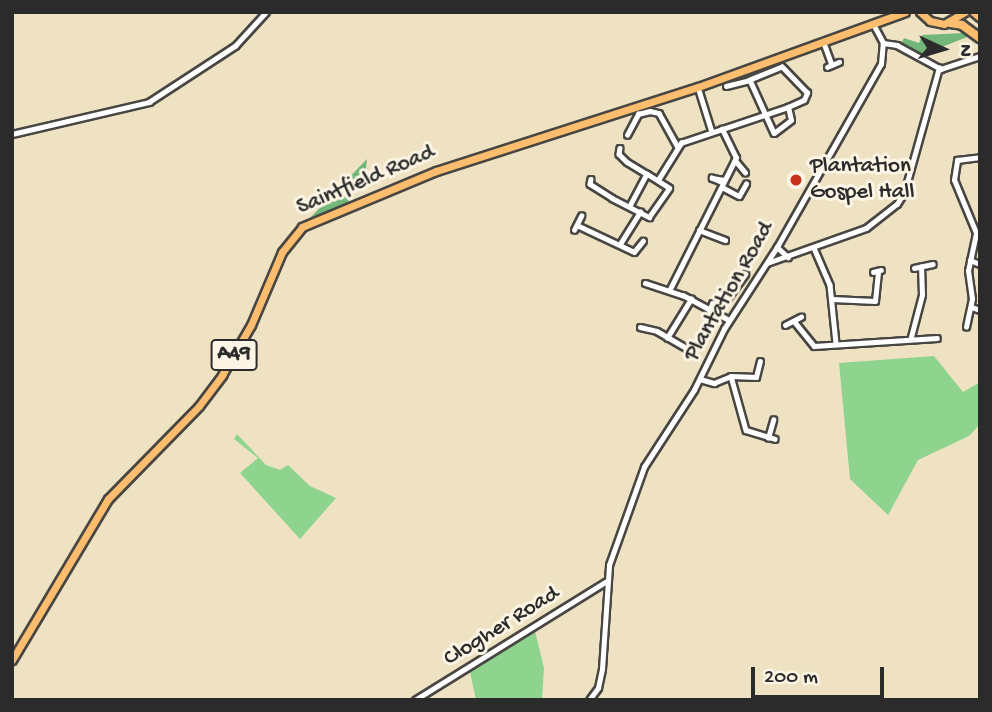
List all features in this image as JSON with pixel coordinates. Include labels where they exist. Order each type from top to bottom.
[{"type":"highway","points":[[974,12],[979,17]]},
{"type":"highway","points":[[950,23],[962,25],[980,38]]},
{"type":"main road","points":[[950,23],[965,12]]},
{"type":"main road","name":"Saintfield Road","points":[[12,660],[108,499],[199,406],[222,374],[251,325],[293,234],[436,171],[698,87],[824,43],[873,24],[882,16],[904,13],[922,15]]},
{"type":"main road","name":"A49","points":[[922,15],[950,23]]},
{"type":"street","points":[[12,134],[149,102],[234,46],[266,12]]},
{"type":"street","points":[[873,24],[883,43],[897,45],[939,68],[980,56]]},
{"type":"street","points":[[824,43],[830,66],[839,62]]},
{"type":"street","name":"Plantation Road","points":[[589,700],[598,688],[602,669],[606,582],[648,460],[700,379],[729,320],[777,247],[881,64],[883,43]]},
{"type":"street","points":[[766,263],[814,248],[871,225],[903,197],[939,68]]},
{"type":"street","points":[[658,180],[677,146],[788,107],[804,100],[807,93],[787,69],[726,86]]},
{"type":"street","points":[[750,80],[763,116],[774,133],[791,120],[788,107]]},
{"type":"street","points":[[698,87],[712,132]]},
{"type":"street","points":[[627,135],[643,111],[661,111],[677,146]]},
{"type":"street","points":[[722,129],[735,160],[745,172]]},
{"type":"street","points":[[589,183],[640,212],[654,216],[668,188],[618,152]]},
{"type":"street","points":[[966,327],[971,307],[970,260],[976,233],[954,180],[957,160],[980,157]]},
{"type":"street","points":[[670,289],[735,160]]},
{"type":"street","points":[[630,206],[648,174]]},
{"type":"street","points":[[723,183],[739,196],[746,184]]},
{"type":"street","points":[[620,244],[640,212]]},
{"type":"street","points":[[581,216],[575,227],[635,252],[643,242]]},
{"type":"street","points":[[699,230],[722,242]]},
{"type":"street","points":[[777,247],[788,257]]},
{"type":"street","points":[[814,248],[832,299],[836,343]]},
{"type":"street","points":[[970,260],[980,264]]},
{"type":"street","points":[[914,268],[933,264]]},
{"type":"street","points":[[911,337],[922,295],[921,267]]},
{"type":"street","points":[[832,299],[875,301],[877,271]]},
{"type":"street","points":[[709,311],[727,299],[745,274]]},
{"type":"street","points":[[645,283],[652,282],[670,289],[729,320]]},
{"type":"street","points":[[667,338],[691,299]]},
{"type":"street","points":[[971,307],[980,310]]},
{"type":"street","points":[[785,325],[801,317]]},
{"type":"street","points":[[794,321],[810,344],[911,337],[937,338]]},
{"type":"street","points":[[640,327],[691,351]]},
{"type":"street","points":[[700,379],[714,383],[731,376],[756,377],[760,361]]},
{"type":"street","points":[[731,376],[746,429],[775,439]]},
{"type":"street","points":[[768,438],[772,420]]},
{"type":"street","name":"Clogher Road","points":[[415,700],[606,582]]},
{"type":"green space","points":[[964,33],[967,37],[922,55],[901,44],[904,38],[919,43],[922,35]]},
{"type":"green space","points":[[367,159],[365,176],[350,191],[348,204],[310,218]]},
{"type":"green space","points":[[934,356],[963,392],[980,382],[980,424],[969,436],[918,460],[888,515],[850,479],[839,363]]},
{"type":"green space","points":[[237,434],[266,465],[280,470],[288,465],[310,486],[336,498],[300,539],[240,473],[258,458],[234,439]]},
{"type":"green space","points":[[535,631],[544,668],[542,700],[476,700],[470,672]]},
{"type":"place","name":"Plantation Gospel Hall","points":[[796,180]]}]
